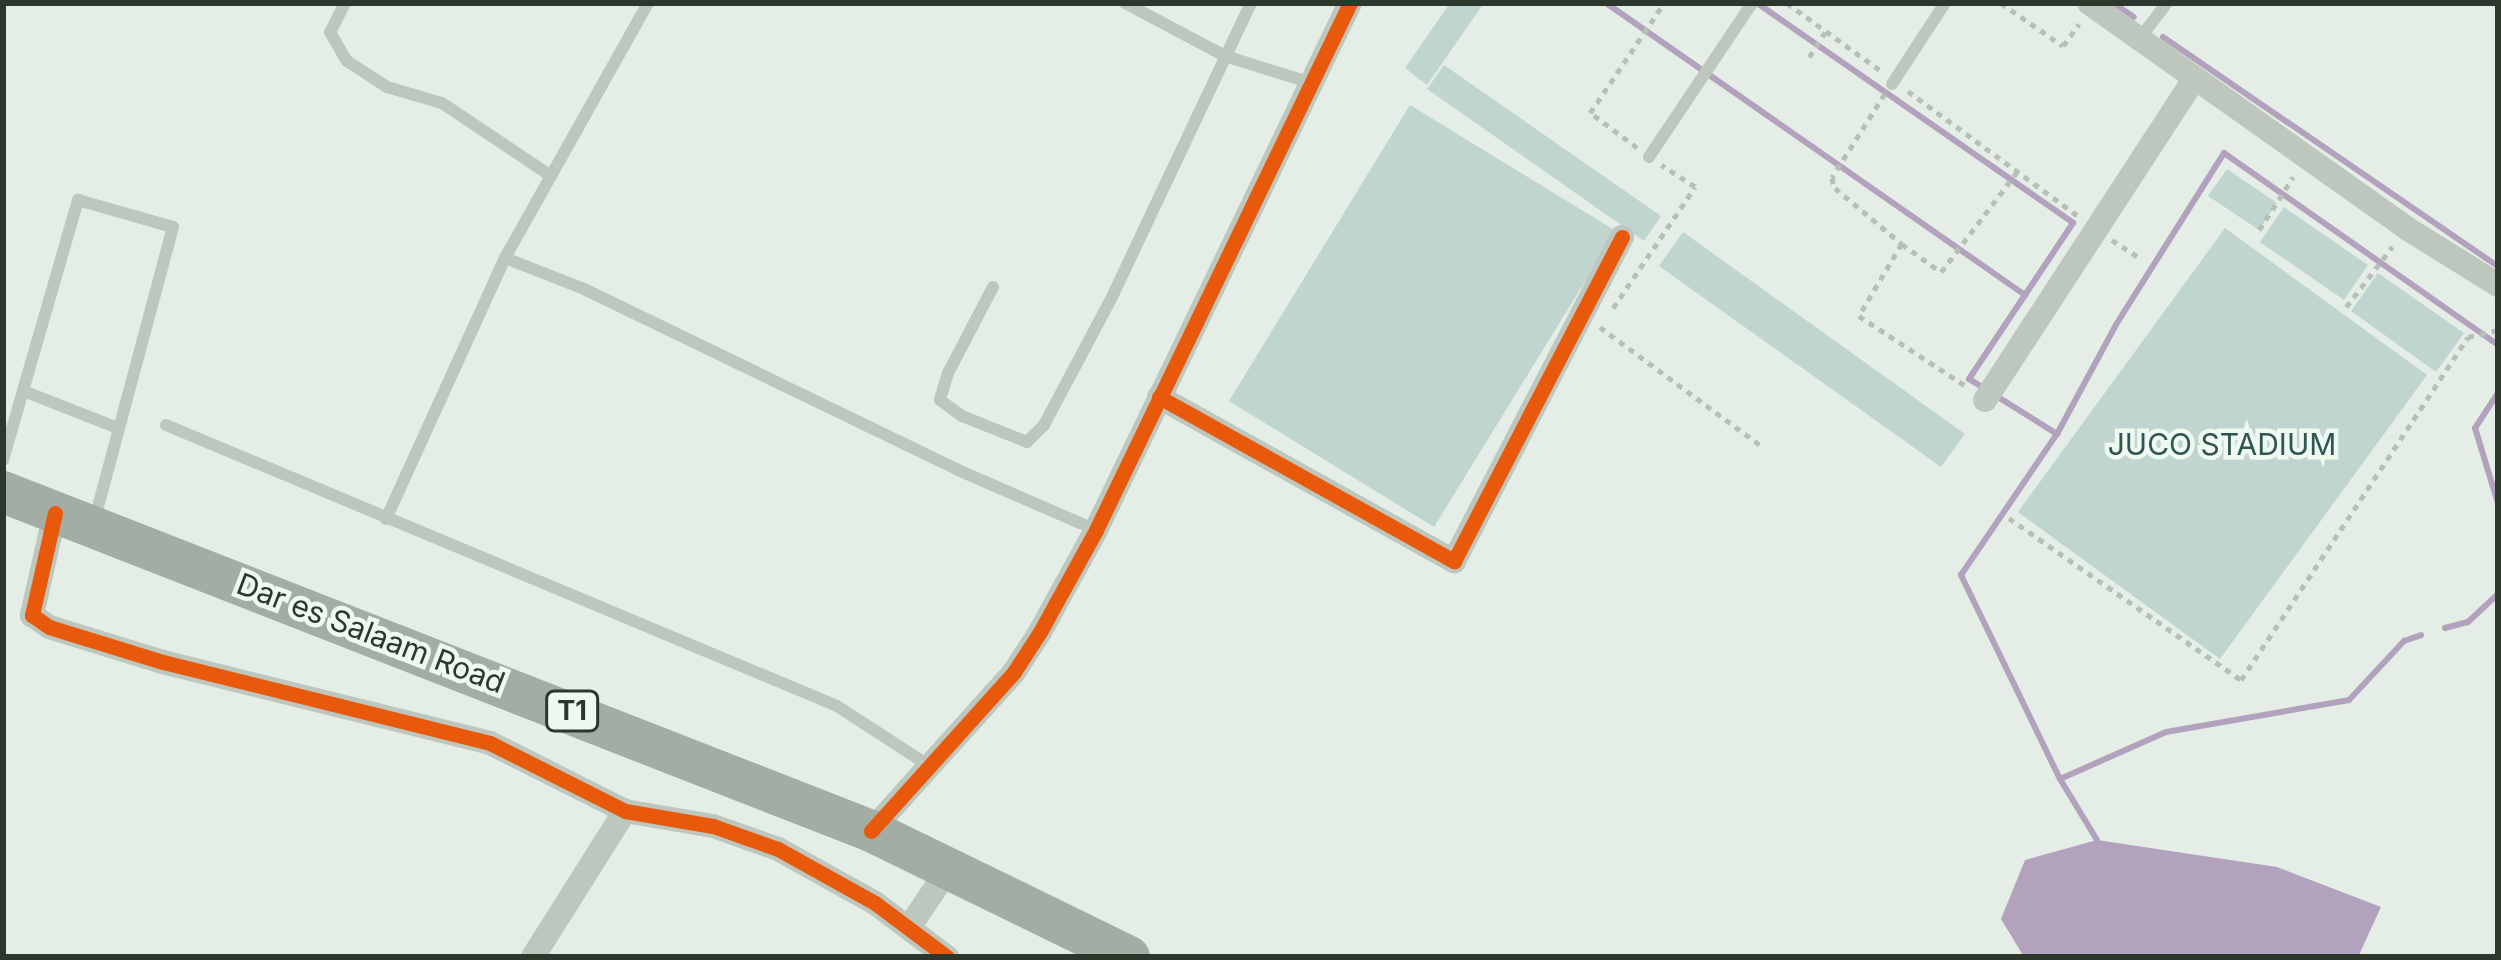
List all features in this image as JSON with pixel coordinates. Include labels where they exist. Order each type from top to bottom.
[{"type":"highway","name":"Dar es Salaam Road","points":[[3,492],[871,831],[1129,957]]},
{"type":"street","points":[[871,831],[1014,672],[1096,530],[1350,3]]},
{"type":"street","points":[[2091,4],[2408,229],[2498,285]]},
{"type":"street","points":[[1985,400],[2195,78]]},
{"type":"street","points":[[1159,398],[1454,561],[1622,237]]},
{"type":"street","points":[[74,519],[32,615],[50,627],[164,662],[490,743],[625,811],[713,826],[778,849],[910,926],[947,957]]},
{"type":"street","points":[[533,957],[625,811]]},
{"type":"street","points":[[910,926],[947,871]]},
{"type":"lane","points":[[345,3],[330,32],[347,61],[387,87],[442,104],[548,173]]},
{"type":"lane","points":[[386,519],[548,173],[648,3]]},
{"type":"lane","points":[[1125,3],[1225,56],[1308,82]]},
{"type":"lane","points":[[993,287],[948,374],[940,400],[979,425],[1027,442],[1044,425],[1080,359],[1251,3]]},
{"type":"lane","points":[[1649,157],[1752,3]]},
{"type":"lane","points":[[1893,82],[1946,3]]},
{"type":"lane","points":[[2140,38],[2168,3]]},
{"type":"lane","points":[[3,460],[78,200],[172,227],[118,428],[74,519]]},
{"type":"lane","points":[[505,258],[584,289],[958,470],[1096,530]]},
{"type":"lane","points":[[26,392],[118,428]]},
{"type":"lane","points":[[166,425],[837,706],[928,766]]},
{"type":"path","points":[[1664,3],[1590,113],[1695,187],[1600,327],[1764,448]]},
{"type":"path","points":[[1787,3],[2140,258]]},
{"type":"path","points":[[2001,3],[2063,46],[2091,4]]},
{"type":"path","points":[[1808,56],[1826,31]]},
{"type":"path","points":[[1881,101],[1832,178],[1835,188],[1941,272],[2017,172]]},
{"type":"path","points":[[1970,137],[1975,129]]},
{"type":"path","points":[[2258,230],[2308,158]]},
{"type":"path","points":[[2346,307],[2408,229]]},
{"type":"path","points":[[1902,244],[1859,316],[1985,400]]},
{"type":"path","points":[[2009,518],[2241,680],[2468,337],[2498,330]]},
{"type":"green space","points":[[1450,3],[1484,3],[1427,85],[1405,68]]},
{"type":"green space","points":[[1444,65],[1661,216],[1644,241],[1427,89]]},
{"type":"green space","points":[[1410,105],[1616,231],[1434,527],[1229,401]]},
{"type":"green space","points":[[2227,169],[2277,203],[2259,230],[2208,196]]},
{"type":"green space","points":[[2284,207],[2368,265],[2344,300],[2260,242]]},
{"type":"green space","name":"JUCO STADIUM","points":[[2225,228],[2427,375],[2220,659],[2018,512]]},
{"type":"green space","points":[[1683,232],[1965,434],[1941,467],[1659,266]]},
{"type":"green space","points":[[2378,273],[2464,333],[2436,372],[2351,311]]},
{"type":"shaded area","points":[[2097,840],[2277,867],[2381,907],[2358,957],[2024,957],[2001,919],[2025,860]]},
{"type":"waterway","points":[[1606,3],[2025,295],[1969,379],[1987,390]]},
{"type":"waterway","points":[[1757,3],[2073,223],[2025,295]]},
{"type":"waterway","points":[[2113,3],[2134,17]]},
{"type":"waterway","points":[[2163,37],[2498,266]]},
{"type":"waterway","points":[[2060,779],[1961,575],[2057,434],[2117,323],[2224,153],[2498,345]]},
{"type":"waterway","points":[[2498,393],[2475,428],[2498,503]]},
{"type":"waterway","points":[[1998,397],[2057,434]]},
{"type":"waterway","points":[[2445,628],[2468,622],[2498,594]]},
{"type":"waterway","points":[[2097,840],[2060,779],[2166,732],[2349,700],[2404,641],[2421,635]]},
{"type":"cycle path","points":[[871,831],[1014,672],[1040,632],[1096,530],[1350,3]]},
{"type":"cycle path","points":[[1159,397],[1454,561],[1622,237]]},
{"type":"cycle path","points":[[55,513],[32,615],[49,627],[163,662],[490,743],[625,811],[713,826],[778,849],[875,903],[947,957]]}]
